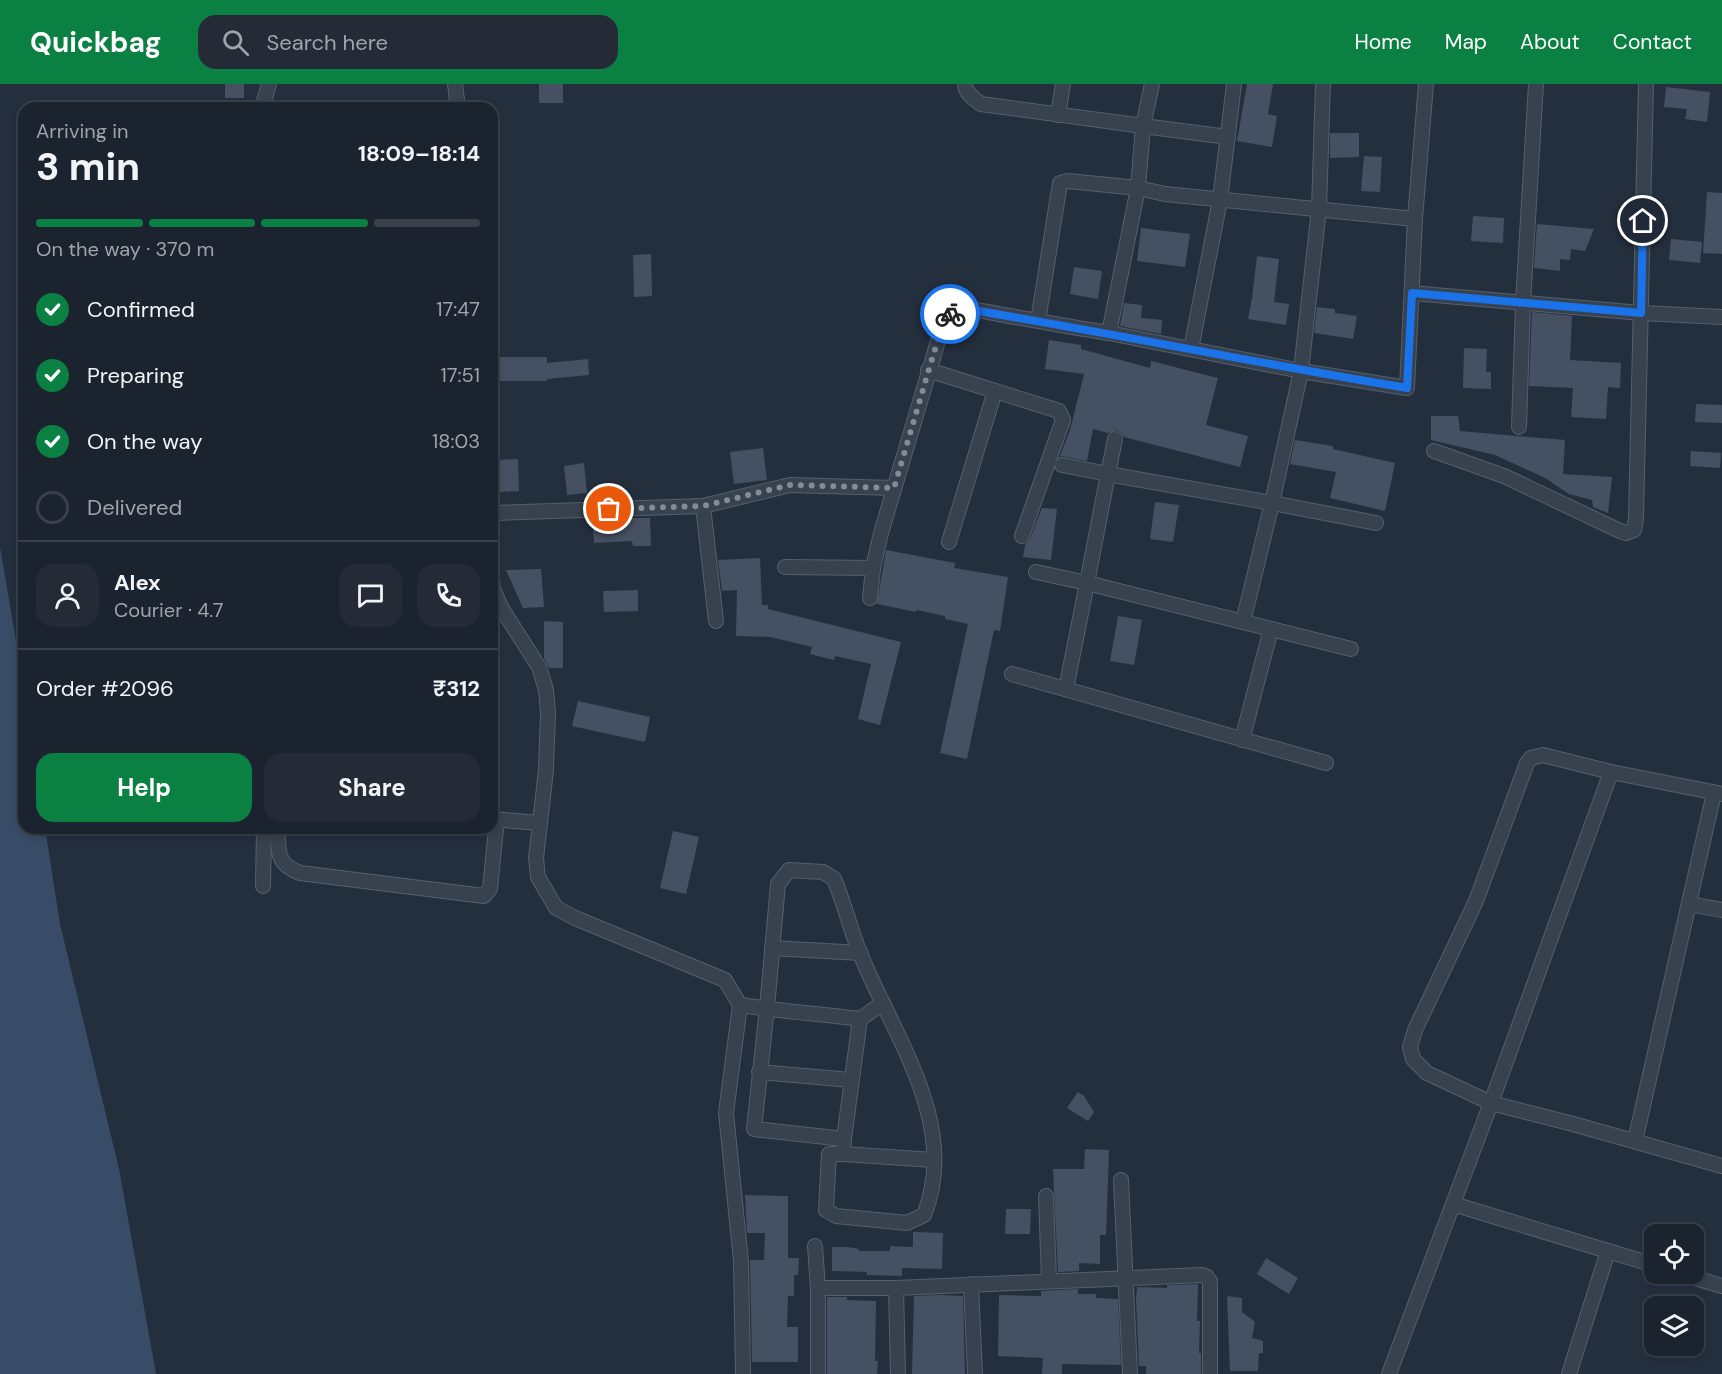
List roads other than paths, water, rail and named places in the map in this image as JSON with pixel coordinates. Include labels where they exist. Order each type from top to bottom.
[{"type":"street","points":[[264,102],[269,84]]},
{"type":"street","points":[[455,84],[457,102]]},
{"type":"street","points":[[965,84],[965,88],[973,99],[981,104],[1228,137]]},
{"type":"street","points":[[1058,114],[1063,84]]},
{"type":"street","points":[[1109,333],[1138,188],[1143,126],[1152,84]]},
{"type":"street","points":[[1191,349],[1220,200],[1234,84]]},
{"type":"street","points":[[1243,621],[1301,371],[1319,209],[1323,84]]},
{"type":"street","points":[[870,598],[873,568],[881,533],[928,370],[944,321],[958,310],[972,310],[1109,333],[1301,371],[1407,388],[1415,219],[1426,84]]},
{"type":"street","points":[[1519,427],[1523,303],[1536,84]]},
{"type":"street","points":[[1434,451],[1504,476],[1626,534],[1634,530],[1646,84]]},
{"type":"street","points":[[1038,321],[1060,183],[1068,181],[1138,188],[1165,194],[1415,219]]},
{"type":"street","points":[[1412,293],[1641,313],[1722,317]]},
{"type":"street","points":[[928,370],[1059,411],[1062,415],[1063,420],[1022,536]]},
{"type":"street","points":[[949,542],[994,391]]},
{"type":"street","points":[[1066,689],[1115,439]]},
{"type":"street","points":[[1062,465],[1376,524]]},
{"type":"street","points":[[498,513],[703,506],[790,485],[894,488]]},
{"type":"street","points":[[703,506],[716,621]]},
{"type":"street","points":[[785,567],[873,568]]},
{"type":"street","points":[[1036,572],[1351,649]]},
{"type":"street","points":[[498,600],[539,667],[546,690],[548,713],[546,770],[536,858],[538,877],[556,908],[725,980],[740,1005],[727,1120],[741,1261],[743,1374]]},
{"type":"street","points":[[1242,740],[1271,629]]},
{"type":"street","points":[[1012,674],[1326,763]]},
{"type":"street","points":[[1635,1141],[1689,904],[1718,794],[1611,772],[1543,755],[1531,758],[1527,763],[1476,902],[1415,1030],[1410,1047],[1413,1059],[1427,1073],[1491,1103],[1722,1166]]},
{"type":"street","points":[[1389,1374],[1491,1103],[1611,772]]},
{"type":"street","points":[[498,819],[539,823]]},
{"type":"street","points":[[263,886],[264,834]]},
{"type":"street","points":[[278,834],[278,852],[283,862],[292,870],[300,873],[484,896],[490,889],[494,834]]},
{"type":"street","points":[[754,1129],[778,884],[789,870],[823,872],[834,879],[861,953],[908,1056],[923,1095],[931,1126],[934,1160],[928,1204],[924,1215],[908,1223],[836,1216],[826,1210],[829,1154],[934,1160]]},
{"type":"street","points":[[1689,904],[1722,910]]},
{"type":"street","points":[[772,948],[861,953]]},
{"type":"street","points":[[740,1005],[860,1019],[883,1003]]},
{"type":"street","points":[[843,1154],[860,1019]]},
{"type":"street","points":[[759,1072],[851,1080]]},
{"type":"street","points":[[727,1120],[754,1129],[844,1139]]},
{"type":"street","points":[[1121,1180],[1130,1374]]},
{"type":"street","points":[[1046,1196],[1049,1280]]},
{"type":"street","points":[[1453,1204],[1644,1262]]},
{"type":"street","points":[[815,1246],[818,1288],[818,1374]]},
{"type":"street","points":[[1569,1374],[1608,1251]]},
{"type":"street","points":[[818,1288],[896,1288],[1124,1277],[1207,1276],[1209,1281],[1210,1374]]},
{"type":"street","points":[[1704,1281],[1722,1286]]},
{"type":"street","points":[[971,1284],[975,1374]]},
{"type":"street","points":[[896,1288],[898,1374]]},
{"type":"water","points":[[0,547],[18,653],[18,834],[46,834],[60,924],[119,1169],[156,1374],[0,1374]]}]
